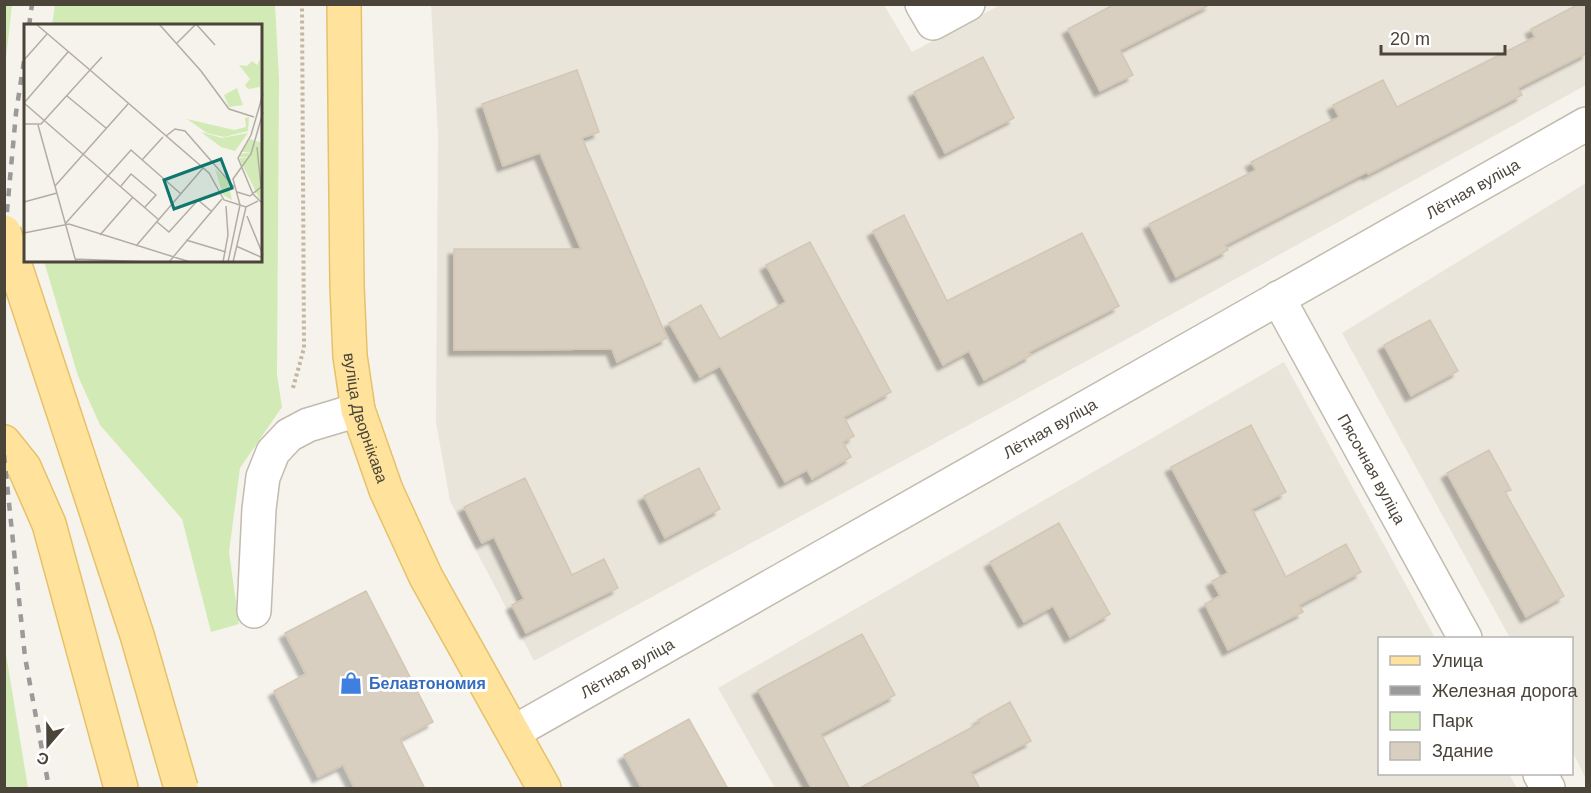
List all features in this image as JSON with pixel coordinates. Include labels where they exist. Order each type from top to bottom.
[{"type":"main road","name":"вуліца Дворнікава","points":[[344,4],[347,286],[350,356],[358,410],[386,490],[426,577],[544,789]]},
{"type":"main road","points":[[4,232],[137,635],[181,789]]},
{"type":"main road","points":[[4,442],[24,467],[49,524],[121,789]]},
{"type":"street","points":[[922,4],[933,23],[968,4]]},
{"type":"street","name":"Лётная вуліца","points":[[514,732],[1587,124]]},
{"type":"street","name":"Пясочная вуліца","points":[[1278,298],[1465,637]]},
{"type":"street","points":[[254,611],[258,509],[263,477],[273,452],[289,435],[308,425],[358,410]]},
{"type":"street","points":[[1541,775],[1548,789]]},
{"type":"path","points":[[293,388],[304,348],[302,4]]},
{"type":"shaded area","points":[[431,5],[884,5],[912,52],[1000,5],[1586,5],[1586,85],[1116,345],[534,661],[450,501],[436,422],[438,134]]},
{"type":"shaded area","points":[[1586,183],[1586,779],[1573,753],[1573,637],[1509,637],[1342,333]]},
{"type":"shaded area","points":[[1284,362],[1434,637],[1378,637],[1378,775],[1510,775],[1517,788],[775,788],[718,688]]},
{"type":"green space","points":[[4,5],[12,5],[5,67]]},
{"type":"green space","points":[[55,5],[275,5],[279,80],[277,375],[282,407],[240,468],[229,552],[239,624],[211,632],[182,519],[100,425],[78,376],[44,262],[262,262],[262,24],[52,24]]},
{"type":"green space","points":[[5,648],[28,788],[5,788]]},
{"type":"building","points":[[1115,4],[1211,4],[1120,50],[1133,75],[1100,91],[1068,29]]},
{"type":"building","points":[[1579,4],[1587,4],[1587,53],[1518,88],[1522,95],[1225,245],[1228,250],[1176,277],[1149,224],[1256,170],[1251,162],[1339,117],[1333,105],[1383,80],[1397,107],[1535,37],[1531,29]]},
{"type":"building","points":[[983,57],[1014,118],[945,153],[914,92]]},
{"type":"building","points":[[577,70],[599,132],[582,138],[667,338],[617,362],[612,349],[454,350],[454,249],[581,249],[540,153],[503,166],[482,104]]},
{"type":"building","points":[[904,215],[947,301],[1082,233],[1119,306],[1029,352],[1031,355],[984,380],[969,351],[943,365],[873,231]]},
{"type":"building","points":[[810,242],[891,392],[844,417],[854,436],[843,442],[851,457],[812,479],[807,470],[785,482],[720,366],[700,377],[669,323],[701,305],[720,339],[786,302],[766,265]]},
{"type":"building","points":[[1430,320],[1458,371],[1411,396],[1384,345]]},
{"type":"building","points":[[1251,425],[1286,492],[1252,509],[1286,577],[1346,544],[1361,572],[1299,605],[1303,612],[1228,650],[1205,604],[1220,596],[1212,581],[1228,573],[1171,467]]},
{"type":"building","points":[[1489,450],[1511,490],[1505,492],[1564,596],[1526,617],[1447,473]]},
{"type":"building","points":[[699,468],[720,509],[665,538],[644,496]]},
{"type":"building","points":[[525,478],[572,575],[604,559],[618,588],[526,633],[512,605],[524,599],[494,537],[482,543],[464,507]]},
{"type":"building","points":[[1059,523],[1110,614],[1070,637],[1053,606],[1024,622],[990,562]]},
{"type":"building","name":"Белавтономия","points":[[366,591],[433,722],[400,739],[425,789],[355,789],[343,765],[318,777],[274,691],[306,674],[285,633]]},
{"type":"building","points":[[862,634],[895,695],[821,734],[850,789],[812,789],[758,690]]},
{"type":"building","points":[[1010,702],[1031,741],[971,772],[980,789],[858,789],[980,723],[978,720]]},
{"type":"building","points":[[689,719],[728,789],[642,789],[624,755]]},
{"type":"railway","points":[[29,24],[32,4]]},
{"type":"railway","points":[[4,244],[16,113],[24,61]]},
{"type":"railway","points":[[4,455],[25,657],[49,788]]},
{"type":"place","name":"Белавтономия","points":[[351,683]]}]
